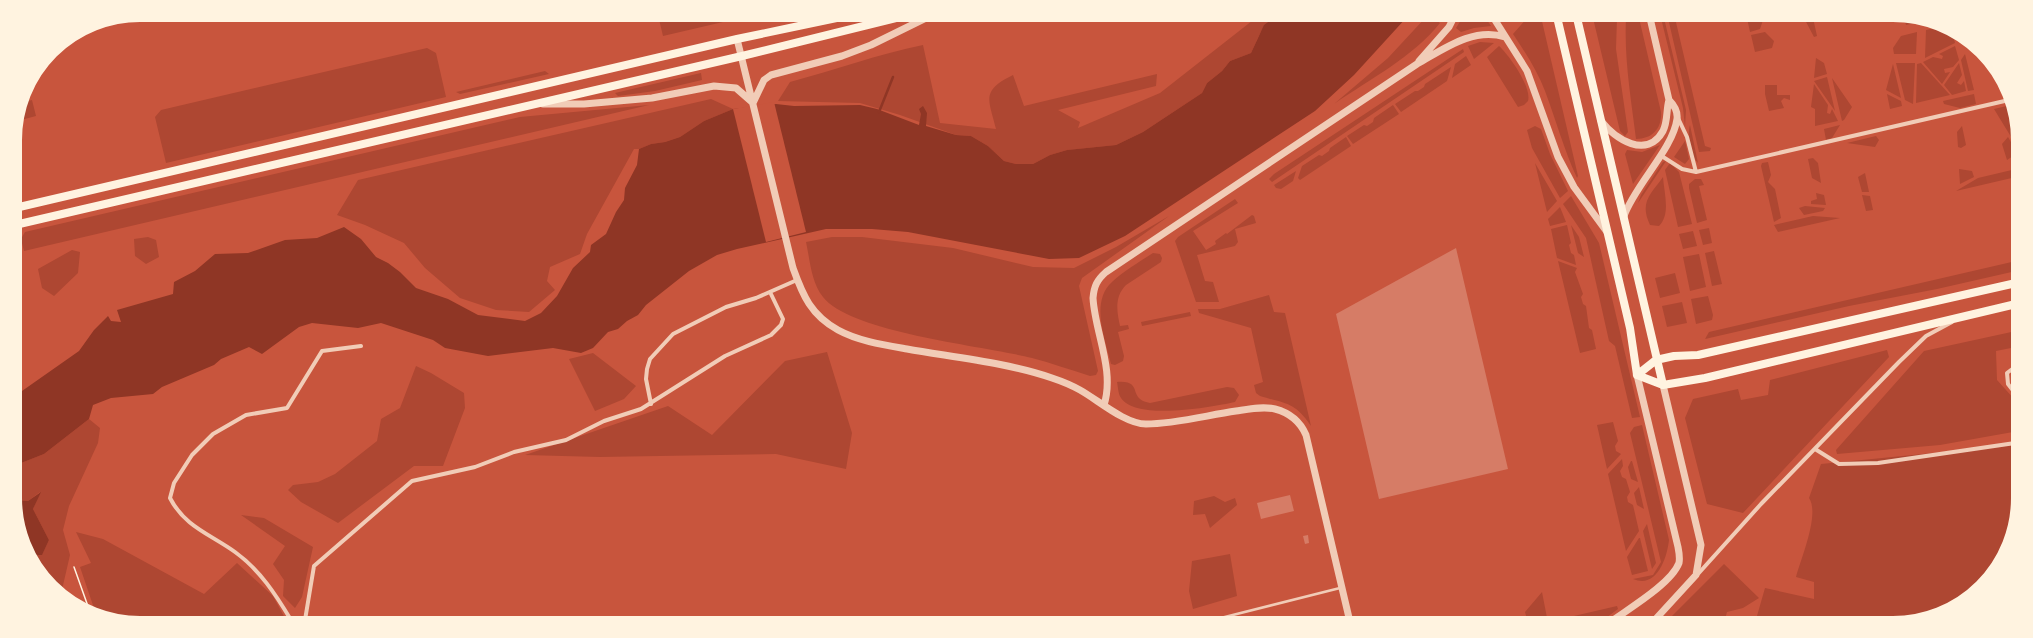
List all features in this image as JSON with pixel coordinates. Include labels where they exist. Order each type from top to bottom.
[{"type":"main road","points":[[21,207],[737,39],[822,21]]},
{"type":"main road","points":[[21,224],[742,56],[884,21]]},
{"type":"main road","points":[[1558,21],[1630,328],[1638,375]]},
{"type":"main road","points":[[1578,21],[1663,385]]},
{"type":"main road","points":[[1638,375],[1656,360],[1674,356],[1698,355],[2012,285]]},
{"type":"main road","points":[[1638,375],[1663,385],[1705,378],[2012,305]]},
{"type":"street","points":[[753,104],[764,80],[771,75],[842,56],[872,45],[920,21]]},
{"type":"street","points":[[1417,64],[1449,27],[1452,21]]},
{"type":"street","points":[[1495,21],[1527,71],[1558,157],[1574,188],[1607,232]]},
{"type":"street","points":[[1601,120],[1609,131],[1628,144],[1641,145],[1651,143],[1663,131],[1666,122],[1669,100],[1651,21]]},
{"type":"street","points":[[1104,405],[1108,393],[1107,375],[1093,298],[1094,288],[1098,279],[1106,272],[1417,64],[1472,36],[1486,33],[1505,37]]},
{"type":"street","points":[[737,39],[797,280],[804,297],[813,312],[838,330],[855,337],[897,347],[1014,368],[1050,377],[1078,389],[1128,419],[1146,424],[1264,408],[1285,412],[1302,426],[1306,435],[1349,617]]},
{"type":"street","points":[[533,104],[584,104],[652,98],[714,86],[736,88],[753,104]]},
{"type":"street","points":[[1669,100],[1675,106],[1678,118],[1686,133],[1696,172]]},
{"type":"street","points":[[1660,154],[1682,169],[1696,172],[2006,101]]},
{"type":"street","points":[[1624,216],[1630,200],[1672,135],[1678,118]]},
{"type":"street","points":[[651,404],[646,379],[647,369],[650,360],[673,334],[726,307],[770,292],[797,280]]},
{"type":"street","points":[[306,617],[314,566],[412,481],[475,467],[514,452],[566,440],[604,421],[641,409],[651,404],[724,356],[771,335],[781,325],[783,319],[770,292]]},
{"type":"street","points":[[1658,617],[1761,504],[1926,336],[1966,316]]},
{"type":"street","points":[[289,617],[270,585],[236,553],[196,528],[177,512],[170,498],[174,483],[192,455],[212,434],[246,415],[287,408],[322,352],[361,346]]},
{"type":"street","points":[[2012,370],[2007,374],[2008,384],[2012,389]]},
{"type":"street","points":[[1617,617],[1660,585],[1672,573],[1679,562],[1678,547],[1638,375]]},
{"type":"street","points":[[1663,385],[1701,545],[1696,576]]},
{"type":"street","points":[[1815,449],[1839,464],[1878,463],[2012,443]]},
{"type":"lane","points":[[1225,617],[1342,587]]},
{"type":"path","points":[[74,567],[87,604]]},
{"type":"shaded area","points":[[659,21],[727,21],[663,36]]},
{"type":"shaded area","points":[[1252,21],[1272,21],[1264,27],[1251,53],[1230,61],[1222,71],[1207,83],[1202,93],[1143,132],[1116,145],[1067,150],[1050,155],[1033,164],[1016,164],[1004,161],[988,146],[971,136],[956,135],[900,115],[860,103],[778,101],[790,82],[923,45],[940,123],[996,129],[991,111],[991,91],[995,86],[1013,75],[1024,106],[1157,74],[1156,86],[1058,110],[1080,122],[1078,128],[1160,93]]},
{"type":"shaded area","points":[[1270,21],[1403,21],[1354,75],[1315,111],[1125,236],[1079,258],[1049,259],[908,232],[872,229],[826,229],[717,255],[689,271],[646,305],[638,315],[627,321],[618,329],[608,332],[593,348],[581,353],[553,348],[488,356],[445,348],[433,340],[381,323],[358,328],[312,323],[299,327],[262,354],[249,347],[221,359],[214,365],[162,387],[153,394],[111,398],[93,405],[89,419],[44,454],[21,463],[21,392],[79,351],[94,330],[108,316],[111,321],[121,322],[117,310],[173,294],[174,282],[195,271],[215,254],[248,253],[285,240],[317,238],[344,227],[361,239],[376,257],[388,263],[400,272],[416,288],[448,299],[478,315],[525,321],[541,313],[557,296],[573,268],[590,252],[591,245],[606,234],[616,212],[624,200],[625,188],[637,165],[639,149],[651,144],[665,142],[680,137],[704,121],[733,109],[776,104],[794,106],[860,105],[877,109],[919,125],[921,114],[919,109],[923,106],[927,113],[926,126],[956,135],[971,136],[988,146],[1004,161],[1016,164],[1033,164],[1050,155],[1067,150],[1116,145],[1143,132],[1202,93],[1207,83],[1222,71],[1230,61],[1251,53],[1264,25]]},
{"type":"shaded area","points":[[1422,21],[1437,21],[1440,23],[1404,57],[1334,104],[1388,58]]},
{"type":"shaded area","points":[[1460,21],[1488,21],[1491,26],[1474,28],[1461,32],[1456,28]]},
{"type":"shaded area","points":[[1524,21],[1542,21],[1578,176],[1577,178],[1542,83],[1513,34]]},
{"type":"shaded area","points":[[1594,21],[1617,21],[1616,49],[1628,132],[1625,136],[1620,131]]},
{"type":"shaded area","points":[[1626,21],[1640,21],[1661,112],[1660,123],[1655,132],[1647,137],[1636,139],[1627,63]]},
{"type":"shaded area","points":[[1662,21],[1665,21],[1686,110],[1685,127],[1683,108]]},
{"type":"shaded area","points":[[1669,21],[1676,21],[1705,146],[1711,148],[1710,151],[1699,152]]},
{"type":"shaded area","points":[[1748,21],[1763,21],[1760,29],[1750,32]]},
{"type":"shaded area","points":[[1806,21],[1814,21],[1817,36],[1814,37]]},
{"type":"shaded area","points":[[1905,22],[1914,23],[1906,25]]},
{"type":"shaded area","points":[[1933,28],[1938,30],[1954,38],[1955,43],[1925,58],[1926,30]]},
{"type":"shaded area","points":[[1765,32],[1774,41],[1772,48],[1755,52],[1751,35]]},
{"type":"shaded area","points":[[1917,32],[1916,54],[1894,54],[1893,48],[1901,36]]},
{"type":"shaded area","points":[[1480,42],[1494,43],[1474,59],[1468,46]]},
{"type":"shaded area","points":[[1499,46],[1514,64],[1527,88],[1528,101],[1524,105],[1518,107],[1487,57]]},
{"type":"shaded area","points":[[1955,46],[1959,60],[1953,67],[1944,69],[1945,73],[1950,72],[1942,84],[1923,62],[1933,57],[1942,59],[1943,56],[1939,54]]},
{"type":"shaded area","points":[[427,48],[436,53],[446,97],[166,163],[155,117],[161,110]]},
{"type":"shaded area","points":[[1463,49],[1464,52],[1272,182],[1269,179],[1274,174]]},
{"type":"shaded area","points":[[1965,54],[1974,90],[1968,91],[1961,60]]},
{"type":"shaded area","points":[[1466,56],[1471,65],[1452,78],[1455,64]]},
{"type":"shaded area","points":[[1816,58],[1824,63],[1827,74],[1814,78]]},
{"type":"shaded area","points":[[1896,63],[1915,63],[1913,104],[1905,100]]},
{"type":"shaded area","points":[[1921,63],[1950,95],[1916,103],[1917,64]]},
{"type":"shaded area","points":[[1959,63],[1962,75],[1957,83],[1961,85],[1964,81],[1966,91],[1952,95],[1944,85]]},
{"type":"shaded area","points":[[1893,64],[1901,98],[1886,90]]},
{"type":"shaded area","points":[[1451,67],[1447,81],[1401,112],[1395,104],[1415,91],[1418,91],[1424,87],[1425,84]]},
{"type":"shaded area","points":[[545,71],[549,74],[460,94],[456,92]]},
{"type":"shaded area","points":[[701,73],[702,80],[655,91],[618,96],[615,93]]},
{"type":"shaded area","points":[[1827,77],[1835,111],[1814,81]]},
{"type":"shaded area","points":[[1832,78],[1852,107],[1842,121]]},
{"type":"shaded area","points":[[1814,84],[1828,105],[1827,113],[1830,114],[1832,109],[1838,121],[1815,126],[1815,109],[1811,107]]},
{"type":"shaded area","points":[[1765,85],[1777,85],[1777,95],[1790,95],[1790,100],[1784,98],[1781,101],[1784,108],[1769,111],[1765,94]]},
{"type":"shaded area","points":[[1887,94],[1901,101],[1902,106],[1890,109]]},
{"type":"shaded area","points":[[1974,94],[1976,104],[1960,108],[1944,104],[1943,101]]},
{"type":"shaded area","points":[[711,99],[733,109],[704,121],[680,137],[665,142],[651,144],[639,149],[634,149],[587,234],[580,254],[550,267],[547,281],[555,290],[529,312],[496,310],[460,298],[425,268],[404,243],[365,225],[337,215],[358,180]]},
{"type":"shaded area","points":[[32,100],[36,116],[23,119],[25,109],[28,101]]},
{"type":"shaded area","points":[[649,105],[24,251],[21,239],[25,232],[520,117]]},
{"type":"shaded area","points":[[1393,105],[1399,114],[1353,144],[1347,136],[1364,125],[1367,126],[1373,122],[1374,118]]},
{"type":"shaded area","points":[[2007,106],[2010,117],[2012,138],[1994,109]]},
{"type":"shaded area","points":[[1690,125],[1698,163],[1693,155],[1690,145]]},
{"type":"shaded area","points":[[1840,125],[1832,138],[1826,140],[1824,129]]},
{"type":"shaded area","points":[[1535,126],[1541,129],[1550,154],[1568,191],[1560,198],[1532,148],[1527,130]]},
{"type":"shaded area","points":[[1962,126],[1966,145],[1961,148],[1958,147],[1957,132]]},
{"type":"shaded area","points":[[1876,136],[1879,140],[1875,147],[1847,143]]},
{"type":"shaded area","points":[[1346,137],[1351,146],[1300,180],[1298,178],[1302,166],[1319,155],[1322,156],[1329,151],[1330,148]]},
{"type":"shaded area","points":[[2008,137],[2012,144],[2012,157],[2007,160],[2002,144]]},
{"type":"shaded area","points":[[1685,141],[1689,159],[1685,164],[1674,157]]},
{"type":"shaded area","points":[[1660,145],[1633,184],[1625,154],[1627,150],[1642,152]]},
{"type":"shaded area","points":[[1813,158],[1818,163],[1821,183],[1812,178],[1808,159]]},
{"type":"shaded area","points":[[1666,161],[1638,203],[1641,195],[1663,162]]},
{"type":"shaded area","points":[[1768,162],[1771,175],[1768,182],[1775,189],[1781,218],[1774,222],[1761,166],[1762,163]]},
{"type":"shaded area","points":[[1535,163],[1557,201],[1547,212]]},
{"type":"shaded area","points":[[1670,163],[1679,172],[1692,224],[1678,227],[1665,170]]},
{"type":"shaded area","points":[[1959,169],[1972,171],[1974,177],[1960,184]]},
{"type":"shaded area","points":[[2012,170],[2012,178],[1956,191],[1978,178]]},
{"type":"shaded area","points":[[1296,171],[1293,181],[1281,189],[1276,188],[1274,185]]},
{"type":"shaded area","points":[[1865,173],[1869,192],[1862,192],[1858,177]]},
{"type":"shaded area","points":[[1663,177],[1666,203],[1665,216],[1659,226],[1650,225],[1647,217],[1646,204]]},
{"type":"shaded area","points":[[1695,179],[1701,179],[1704,185],[1699,186],[1707,220],[1697,223],[1689,188],[1689,184]]},
{"type":"shaded area","points":[[1816,193],[1824,195],[1826,205],[1811,204],[1811,201],[1817,199]]},
{"type":"shaded area","points":[[1862,195],[1870,196],[1873,210],[1866,211]]},
{"type":"shaded area","points":[[1571,196],[1599,243],[1640,417],[1632,418],[1615,346],[1609,341],[1586,238],[1563,204]]},
{"type":"shaded area","points":[[1235,199],[1238,203],[1193,231],[1206,250],[1216,244],[1215,241],[1252,215],[1254,216],[1256,223],[1235,229],[1238,242],[1235,246],[1197,255],[1205,281],[1213,282],[1219,302],[1196,302],[1175,241],[1178,237]]},
{"type":"shaded area","points":[[1805,206],[1825,208],[1823,211],[1804,215],[1799,208]]},
{"type":"shaded area","points":[[1560,207],[1566,222],[1550,226],[1548,219]]},
{"type":"shaded area","points":[[1169,216],[1082,278],[1079,286],[1098,371],[1096,375],[1090,376],[1032,358],[889,329],[861,320],[838,309],[823,297],[816,285],[806,242],[832,237],[862,237],[953,248],[1033,267],[1074,268],[1116,247]]},
{"type":"shaded area","points":[[1813,216],[1840,218],[1778,232],[1774,225]]},
{"type":"shaded area","points":[[1567,225],[1571,243],[1569,245],[1571,253],[1574,255],[1576,265],[1557,258],[1551,229]]},
{"type":"shaded area","points":[[1571,225],[1579,237],[1584,257],[1578,253]]},
{"type":"shaded area","points":[[1709,228],[1712,243],[1703,245],[1699,230]]},
{"type":"shaded area","points":[[1693,231],[1697,246],[1683,249],[1679,234]]},
{"type":"shaded area","points":[[148,237],[156,240],[159,257],[146,264],[135,256],[134,239]]},
{"type":"shaded area","points":[[72,250],[80,252],[78,273],[54,296],[42,288],[38,269]]},
{"type":"shaded area","points":[[1714,251],[1722,284],[1712,286],[1705,253]]},
{"type":"shaded area","points":[[1153,253],[1160,254],[1162,258],[1161,262],[1126,285],[1120,294],[1117,310],[1120,326],[1128,325],[1129,329],[1118,332],[1124,356],[1123,361],[1115,365],[1111,364],[1103,332],[1100,310],[1105,290],[1112,282],[1127,270]]},
{"type":"shaded area","points":[[1699,254],[1706,287],[1690,291],[1683,257]]},
{"type":"shaded area","points":[[1558,261],[1577,268],[1575,272],[1583,294],[1581,297],[1583,304],[1586,306],[1589,328],[1592,330],[1596,349],[1580,353]]},
{"type":"shaded area","points":[[2012,262],[2012,272],[1937,289],[1849,306],[1705,339],[1709,332]]},
{"type":"shaded area","points":[[1675,273],[1680,293],[1660,298],[1655,278]]},
{"type":"shaded area","points":[[1269,295],[1274,312],[1285,313],[1311,426],[1295,408],[1260,396],[1256,393],[1254,385],[1263,382],[1251,328],[1199,313],[1198,309],[1220,309]]},
{"type":"shaded area","points":[[1708,296],[1713,315],[1712,320],[1696,324],[1691,299]]},
{"type":"shaded area","points":[[1682,302],[1687,323],[1667,327],[1662,306]]},
{"type":"shaded area","points":[[1190,312],[1191,316],[1142,326],[1141,322]]},
{"type":"shaded area","points":[[2012,332],[2012,348],[1996,351],[1997,380],[2012,397],[2012,432],[1940,445],[1837,454],[1836,450],[1924,351]]},
{"type":"shaded area","points":[[1887,350],[1889,357],[1743,513],[1707,504],[1685,418],[1693,399],[1738,389],[1741,400],[1768,395],[1770,380]]},
{"type":"shaded area","points":[[827,352],[852,433],[846,469],[776,454],[600,457],[525,455],[668,406],[712,435],[785,361]]},
{"type":"shaded area","points":[[593,353],[636,386],[624,399],[595,411],[569,359]]},
{"type":"shaded area","points":[[416,366],[431,373],[464,393],[465,408],[443,466],[414,466],[338,523],[301,502],[288,490],[293,485],[318,482],[335,474],[377,441],[381,419],[400,408]]},
{"type":"shaded area","points":[[1117,382],[1131,384],[1139,398],[1150,403],[1227,387],[1234,388],[1239,395],[1235,402],[1210,407],[1158,411],[1142,409],[1129,405],[1121,398]]},
{"type":"shaded area","points":[[89,419],[100,428],[98,443],[69,506],[63,530],[70,555],[63,587],[41,564],[35,555],[42,554],[49,540],[33,509],[40,492],[28,501],[21,500],[21,463],[44,454]]},
{"type":"shaded area","points":[[1613,422],[1618,441],[1615,446],[1616,451],[1621,454],[1607,469],[1597,425]]},
{"type":"shaded area","points":[[1642,425],[1669,540],[1666,555],[1659,570],[1648,580],[1641,581],[1633,579],[1653,575],[1661,562],[1630,433],[1634,427]]},
{"type":"shaded area","points":[[2012,445],[2011,513],[2006,536],[2000,551],[1982,576],[1959,597],[1946,605],[1924,613],[1901,617],[1757,617],[1765,588],[1814,599],[1814,582],[1796,577],[1811,525],[1812,505],[1809,498],[1821,464]]},
{"type":"shaded area","points":[[1622,459],[1623,466],[1620,471],[1622,477],[1626,479],[1630,492],[1627,497],[1628,502],[1633,505],[1639,531],[1626,551],[1608,474]]},
{"type":"shaded area","points":[[1631,461],[1638,482],[1631,479],[1628,467]]},
{"type":"shaded area","points":[[1639,487],[1644,509],[1637,505],[1634,493]]},
{"type":"shaded area","points":[[41,492],[33,509],[49,540],[42,555],[35,555],[33,551],[23,521],[21,500],[28,501]]},
{"type":"shaded area","points":[[1214,496],[1225,502],[1235,498],[1237,505],[1210,528],[1205,514],[1193,515],[1194,501]]},
{"type":"shaded area","points":[[241,515],[264,518],[313,547],[302,597],[295,608],[283,596],[284,580],[273,564],[285,546]]},
{"type":"shaded area","points":[[1647,524],[1656,563],[1652,569],[1643,531]]},
{"type":"shaded area","points":[[76,532],[103,539],[204,594],[237,563],[273,596],[284,617],[140,617],[109,613],[94,607],[80,567],[91,563]]},
{"type":"shaded area","points":[[1639,538],[1648,571],[1632,575],[1627,557]]},
{"type":"shaded area","points":[[1230,554],[1237,596],[1193,609],[1189,591],[1192,561]]},
{"type":"shaded area","points":[[1724,564],[1759,598],[1743,608],[1727,612],[1726,617],[1671,617]]},
{"type":"shaded area","points":[[1542,592],[1547,617],[1526,617],[1525,612]]},
{"type":"shaded area","points":[[1617,606],[1618,609],[1607,617],[1574,616]]},
{"type":"pier","points":[[774,102],[806,232],[766,242],[733,109]]},
{"type":"building","points":[[1456,248],[1508,469],[1379,499],[1336,314]]},
{"type":"building","points":[[1290,495],[1294,511],[1261,519],[1257,503]]},
{"type":"building","points":[[1308,535],[1309,543],[1305,544],[1303,536]]},
{"type":"waterway","points":[[879,112],[893,77]]}]
